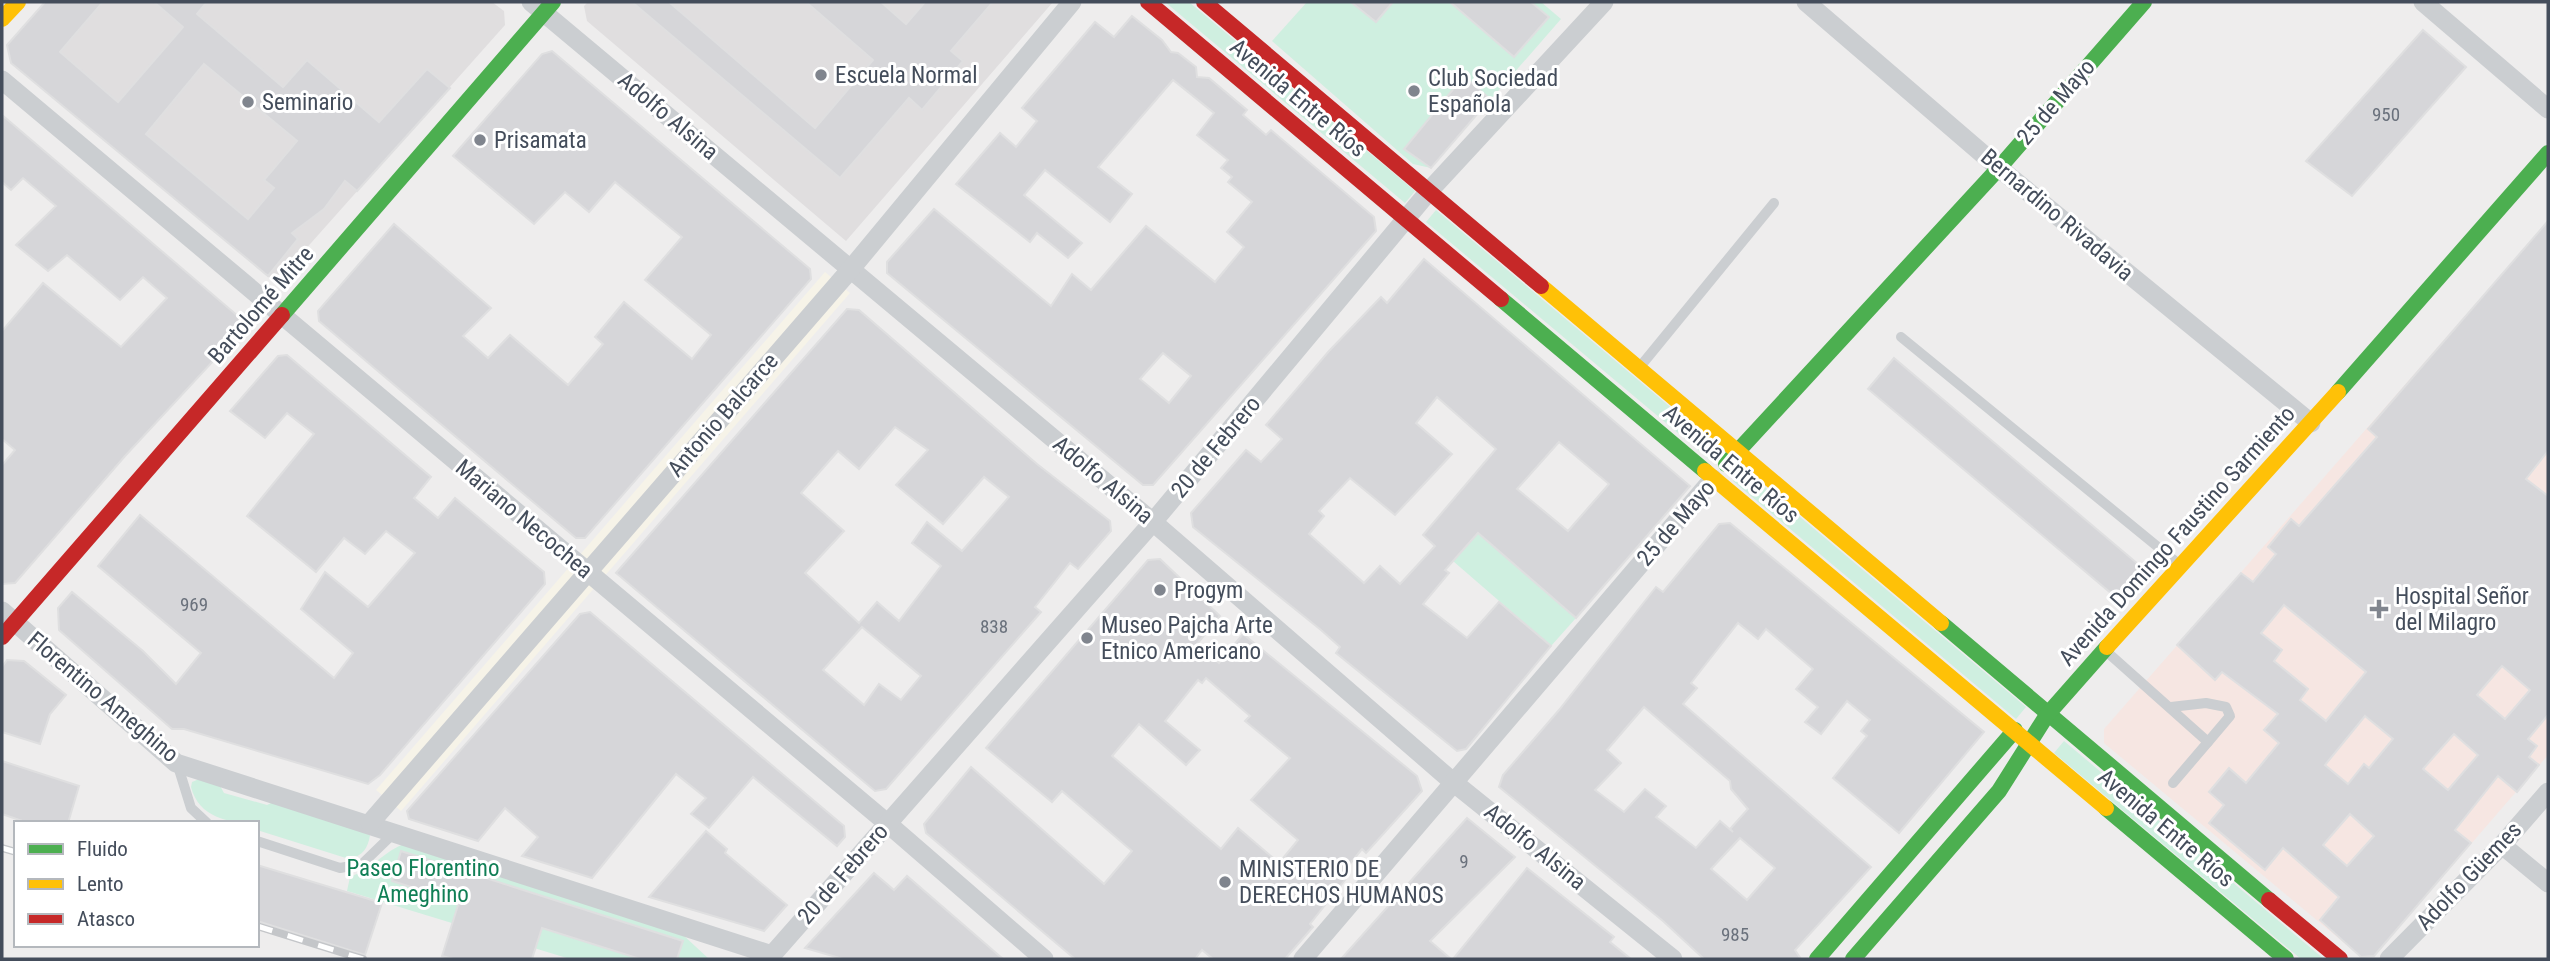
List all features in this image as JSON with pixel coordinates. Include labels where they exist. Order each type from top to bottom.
[{"type":"main road","points":[[2,19],[18,2]]},
{"type":"main road","name":"Avenida Entre Ríos","points":[[1148,2],[2286,959]]},
{"type":"main road","name":"Avenida Entre Ríos","points":[[1204,2],[1430,190],[2047,715],[2340,959]]},
{"type":"main road","name":"25 de Mayo","points":[[1713,479],[1999,167],[2144,2]]},
{"type":"main road","name":"Bartolomé Mitre","points":[[6,623],[284,315],[543,5]]},
{"type":"main road","name":"Avenida Domingo Faustino Sarmiento","points":[[1853,959],[2000,791],[2047,715],[2311,423],[2548,153]]},
{"type":"main road","points":[[1816,959],[2015,730]]},
{"type":"street","name":"Antonio Balcarce","points":[[369,823],[850,270],[1072,2]]},
{"type":"street","name":"20 de Febrero","points":[[396,832],[772,955],[1153,522],[1430,190],[1604,2]]},
{"type":"street","name":"Bernardino Rivadavia","points":[[1806,2],[1999,167],[2311,423]]},
{"type":"street","points":[[2423,2],[2548,109]]},
{"type":"street","name":"Adolfo Alsina","points":[[543,5],[850,270],[1153,522],[1453,782],[1673,959]]},
{"type":"street","name":"Mariano Necochea","points":[[2,80],[887,823],[1044,959]]},
{"type":"street","name":"25 de Mayo","points":[[1303,959],[1713,479]]},
{"type":"street","name":"Florentino Ameghino","points":[[6,623],[176,763],[369,823]]},
{"type":"street","name":"Adolfo Güemes","points":[[2389,959],[2502,845],[2548,792]]},
{"type":"street","points":[[369,823],[396,832]]},
{"type":"street","points":[[2502,845],[2548,883]]},
{"type":"lane","points":[[1639,368],[1774,203]]},
{"type":"lane","points":[[1901,337],[2181,566]]},
{"type":"lane","points":[[2104,649],[2208,742]]},
{"type":"lane","points":[[2171,707],[2206,703],[2225,707],[2230,716],[2173,783]]},
{"type":"lane","points":[[176,763],[191,808],[205,821]]},
{"type":"lane","points":[[259,842],[340,868],[362,864],[396,832]]},
{"type":"shaded area","name":"Seminario","points":[[45,2],[492,2],[504,11],[505,25],[279,279],[271,279],[11,63],[7,45]]},
{"type":"shaded area","name":"Escuela Normal","points":[[588,2],[1053,2],[846,241],[587,21],[584,6]]},
{"type":"shaded area","name":"Hospital Señor del Milagro","points":[[2548,221],[2548,755],[2374,956],[2361,957],[2104,743],[2104,729]]},
{"type":"shaded area","points":[[825,272],[850,293],[401,811],[376,790]]},
{"type":"green space","points":[[1165,2],[1189,2],[1415,191],[1405,203]]},
{"type":"green space","name":"Club Sociedad Española","points":[[1307,2],[1541,2],[1561,19],[1431,168],[1413,164],[1272,41]]},
{"type":"green space","points":[[1436,210],[1719,448],[1709,459],[1426,222]]},
{"type":"green space","points":[[1743,469],[2026,707],[2016,719],[1733,481]]},
{"type":"green space","points":[[1478,533],[1576,618],[1551,646],[1453,561]]},
{"type":"green space","points":[[2064,741],[2324,959],[2301,959],[2054,753]]},
{"type":"green space","points":[[204,777],[218,782],[224,793],[267,805],[277,800],[370,835],[368,844],[361,854],[349,859],[259,831],[259,821],[231,821],[216,817],[201,806],[191,787],[192,782]]},
{"type":"green space","name":"Paseo Florentino Ameghino","points":[[406,843],[681,933],[709,959],[570,959],[347,891],[350,877]]},
{"type":"building","points":[[45,2],[103,2],[60,52],[118,102],[183,27],[154,2],[207,2],[197,14],[283,87],[307,60],[379,122],[427,69],[450,88],[357,191],[345,181],[324,209],[292,233],[298,239],[268,276],[11,63],[7,45]],"holes":[[[204,64],[297,141],[264,180],[274,188],[248,219],[146,134]]]},
{"type":"building","points":[[632,2],[669,2],[815,128],[873,60],[806,2],[881,2],[906,24],[925,2],[993,2],[951,51],[963,61],[922,110],[909,98],[840,178]]},
{"type":"building","points":[[1351,2],[1393,2],[1376,22]]},
{"type":"building","points":[[1450,2],[1531,2],[1549,17],[1514,57]]},
{"type":"building","points":[[1132,16],[1162,40],[1171,52],[1178,53],[1196,67],[1197,77],[1209,78],[1247,110],[1243,115],[1266,135],[1271,130],[1374,217],[1376,231],[1153,485],[1143,485],[887,273],[887,262],[934,209],[1051,306],[1072,274],[1091,290],[1146,226],[1215,282],[1244,247],[1227,232],[1252,202],[1228,182],[1232,177],[1221,168],[1228,160],[1197,135],[1214,113],[1173,80],[1098,167],[1132,194],[1110,222],[1045,170],[1024,195],[1082,243],[1068,258],[1037,233],[1030,242],[956,184],[1000,133],[1016,147],[1037,121],[1022,108],[1095,22],[1114,37]],"holes":[[[1163,353],[1191,376],[1169,403],[1140,379]]]},
{"type":"building","points":[[2423,30],[2466,67],[2352,196],[2306,161]]},
{"type":"building","points":[[552,51],[810,269],[811,279],[585,538],[576,538],[319,321],[318,311],[394,224],[491,308],[463,336],[488,358],[510,335],[568,385],[603,344],[595,337],[624,302],[692,359],[711,335],[645,280],[682,237],[615,182],[589,212],[565,192],[534,224],[453,156],[542,54]]},
{"type":"building","points":[[1464,76],[1490,99],[1431,168],[1404,149]]},
{"type":"building","points":[[2,115],[239,317],[241,331],[125,456],[15,583],[2,584],[2,465],[15,450],[2,439],[2,331],[43,283],[121,347],[167,298],[143,277],[120,300],[67,255],[48,271],[16,245],[56,206],[23,178],[11,190],[2,182]]},
{"type":"building","name":"Hospital Señor del Milagro","points":[[2548,221],[2548,451],[2526,479],[2548,496],[2548,715],[2528,739],[2537,746],[2529,757],[2539,765],[2517,792],[2498,776],[2455,830],[2471,843],[2374,956],[2361,957],[2320,920],[2339,897],[2283,848],[2265,870],[2209,823],[2224,805],[2209,792],[2229,768],[2246,783],[2279,743],[2264,730],[2278,714],[2222,672],[2215,680],[2177,645],[2241,573],[2253,582],[2276,554],[2268,547],[2291,519],[2299,526],[2377,437],[2368,429]],"holes":[[[2284,605],[2366,672],[2326,721],[2300,700],[2308,689],[2274,661],[2282,650],[2261,633]],[[2502,666],[2530,690],[2505,719],[2477,695]],[[2365,716],[2393,739],[2369,768],[2364,764],[2348,784],[2325,765]],[[2454,734],[2478,755],[2448,790],[2423,769]],[[2350,814],[2374,836],[2347,866],[2323,845]]]},
{"type":"building","points":[[1424,259],[1690,486],[1576,618],[1478,533],[1445,570],[1449,573],[1423,604],[1467,638],[1499,602],[1551,646],[1466,749],[1457,751],[1336,653],[1340,647],[1321,630],[1193,527],[1191,513],[1246,450],[1261,462],[1282,439],[1266,425],[1329,351],[1381,297],[1387,303]],"holes":[[[1437,397],[1496,449],[1423,535],[1435,546],[1400,584],[1380,566],[1364,583],[1309,534],[1324,516],[1319,511],[1350,478],[1395,515],[1452,454],[1416,423]],[[1559,442],[1609,484],[1568,531],[1517,489]]]},
{"type":"building","points":[[847,309],[859,310],[1037,464],[1110,521],[1111,531],[1078,569],[1070,563],[1035,607],[1041,612],[886,789],[875,791],[616,573]],"holes":[[[895,427],[928,450],[896,485],[943,524],[984,477],[1009,497],[962,551],[927,522],[912,543],[941,566],[899,621],[877,602],[859,623],[805,573],[844,531],[801,493],[838,451],[859,469]],[[862,627],[921,676],[901,700],[879,684],[864,705],[823,670]]]},
{"type":"building","points":[[287,355],[431,477],[414,498],[438,518],[455,498],[544,572],[545,584],[380,775],[368,784],[184,729],[172,729],[59,630],[58,608],[72,592],[143,651],[176,684],[201,653],[98,566],[140,515],[334,678],[353,653],[301,609],[325,572],[368,607],[415,553],[386,531],[365,554],[344,538],[316,572],[247,516],[314,434],[287,413],[265,438],[230,411],[278,356]]},
{"type":"building","points":[[1894,358],[2151,575],[2124,604],[1868,389]]},
{"type":"building","points":[[1730,523],[1984,732],[1899,833],[1833,778],[1867,736],[1861,731],[1870,720],[1847,701],[1821,734],[1805,722],[1818,707],[1796,689],[1813,669],[1766,629],[1758,639],[1738,623],[1691,683],[1697,688],[1683,704],[1871,867],[1795,950],[1801,959],[1704,959],[1663,921],[1499,787],[1503,775],[1559,710],[1656,587],[1663,592],[1719,524]],"holes":[[[1644,707],[1730,781],[1731,789],[1748,809],[1730,829],[1733,832],[1720,821],[1696,848],[1656,817],[1666,806],[1645,789],[1624,812],[1595,790],[1621,763],[1607,750]],[[1740,838],[1775,868],[1747,900],[1711,869]]]},
{"type":"building","points":[[1160,559],[1220,616],[1197,644],[1219,663],[1243,634],[1417,776],[1422,791],[1366,853],[1362,849],[1340,876],[1345,880],[1310,924],[1313,927],[1285,959],[1213,959],[1202,950],[1195,959],[1075,959],[926,833],[924,824],[971,767],[1104,884],[1132,851],[1062,791],[1052,802],[986,748],[1148,560]],"holes":[[[1206,678],[1250,716],[1245,721],[1290,758],[1251,800],[1298,840],[1279,863],[1238,828],[1221,849],[1112,756],[1139,724],[1186,765],[1200,750],[1165,721],[1198,680],[1202,683]]]},
{"type":"building","points":[[590,612],[844,826],[845,837],[837,846],[753,777],[709,828],[691,814],[706,798],[676,774],[592,878],[522,856],[538,837],[505,808],[478,841],[409,819],[407,811],[580,614]]},
{"type":"building","points":[[7,660],[24,661],[66,695],[50,714],[40,744],[2,732],[2,667]]},
{"type":"building","points":[[2,761],[79,786],[69,821],[22,821],[2,814]]},
{"type":"building","points":[[1467,818],[1515,857],[1430,941],[1451,959],[1341,959]]},
{"type":"building","points":[[706,831],[727,849],[725,853],[787,905],[764,931],[649,897]]},
{"type":"building","points":[[401,851],[683,941],[677,959],[640,959],[542,928],[532,959],[453,959],[442,956],[459,902],[392,881]]},
{"type":"building","points":[[259,866],[382,903],[365,955],[259,922]]},
{"type":"building","points":[[1527,868],[1614,937],[1610,942],[1631,959],[1453,959]]},
{"type":"building","points":[[874,873],[894,890],[907,876],[1003,959],[843,959],[805,948]]},
{"type":"railway","points":[[2,848],[14,851]]},
{"type":"railway","points":[[259,927],[363,959]]},
{"type":"traffic: fast","points":[[282,315],[553,2]]},
{"type":"traffic: fast","points":[[1726,464],[1999,168],[2144,2]]},
{"type":"traffic: fast","points":[[2338,392],[2548,153]]},
{"type":"traffic: fast","points":[[1501,299],[1705,471]]},
{"type":"traffic: fast","points":[[1941,623],[2269,900]]},
{"type":"traffic: fast","points":[[1853,959],[1999,791],[2047,715],[2107,647]]},
{"type":"traffic: fast","points":[[1817,959],[2015,730]]},
{"type":"traffic: fast","points":[[2106,808],[2286,959]]},
{"type":"traffic: slow","points":[[2,19],[18,2]]},
{"type":"traffic: slow","points":[[1541,286],[1941,623]]},
{"type":"traffic: slow","points":[[2107,647],[2338,392]]},
{"type":"traffic: slow","points":[[1705,471],[2106,808]]},
{"type":"traffic: jam","points":[[1148,2],[1501,299]]},
{"type":"traffic: jam","points":[[1204,2],[1541,286]]},
{"type":"traffic: jam","points":[[2,637],[282,315]]},
{"type":"traffic: jam","points":[[2269,900],[2340,959]]},
{"type":"place","name":"Escuela Normal","points":[[821,75]]},
{"type":"place","name":"Club Sociedad Española","points":[[1414,91]]},
{"type":"place","name":"Seminario","points":[[248,102]]},
{"type":"place","name":"Prisamata","points":[[480,140]]},
{"type":"place","name":"Progym","points":[[1160,590]]},
{"type":"place","name":"Hospital Señor del Milagro","points":[[2379,609]]},
{"type":"place","name":"Museo Pajcha Arte Etnico Americano","points":[[1087,638]]},
{"type":"place","name":"MINISTERIO DE DERECHOS HUMANOS","points":[[1225,882]]}]
